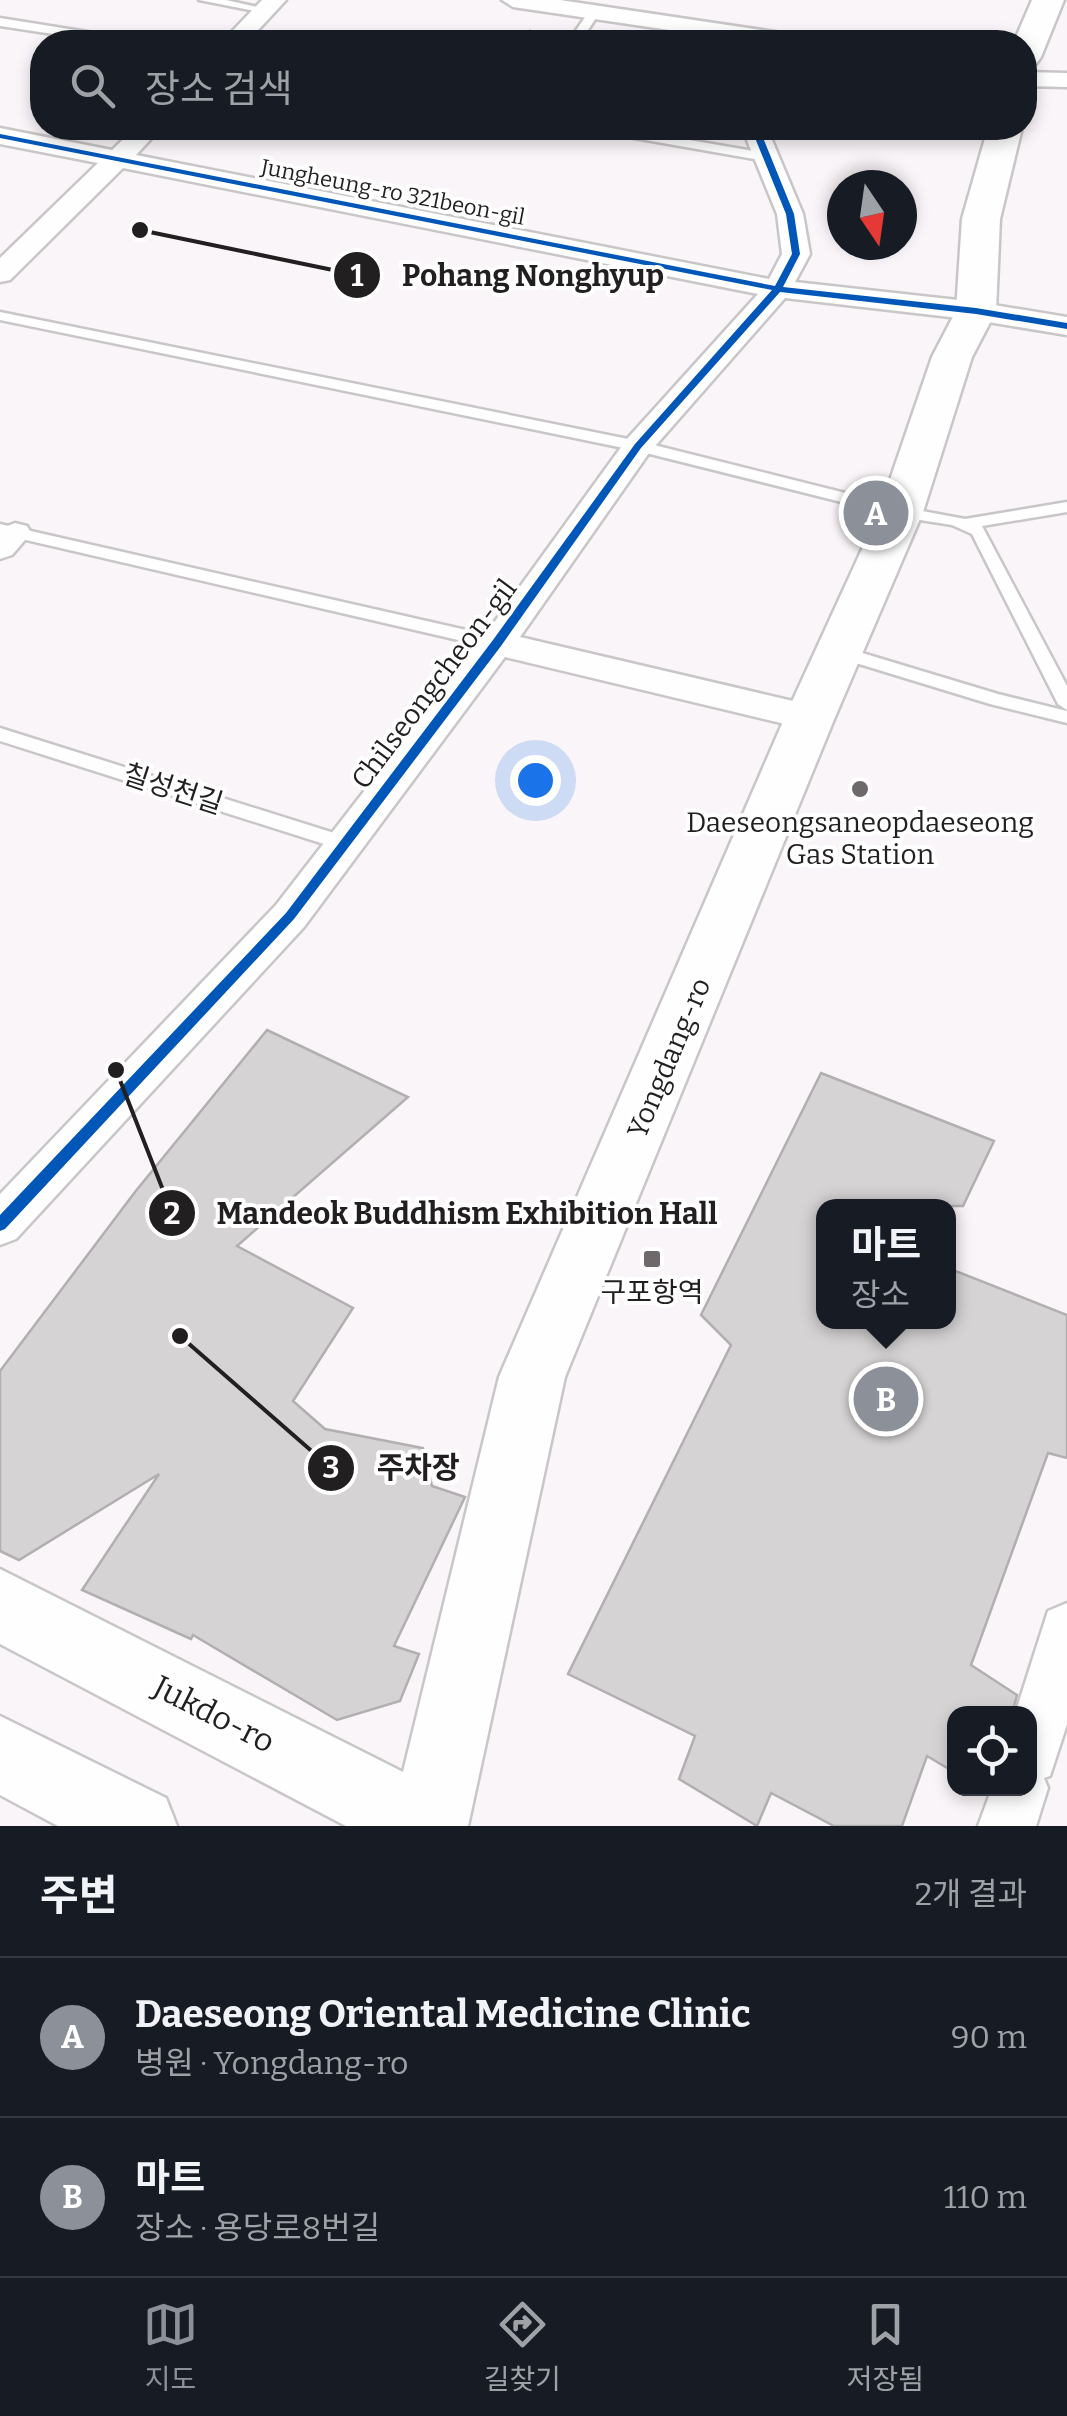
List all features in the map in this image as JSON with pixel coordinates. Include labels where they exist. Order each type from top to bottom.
[{"type":"main road","points":[[1036,30],[1048,0]]},
{"type":"main road","name":"Yongdang-ro","points":[[428,1826],[532,1378],[810,717],[902,512],[952,357],[976,311],[981,218],[1002,140]]},
{"type":"main road","name":"Jukdo-ro","points":[[0,1604],[428,1826]]},
{"type":"main road","points":[[0,1754],[138,1826]]},
{"type":"street","points":[[513,0],[689,30]]},
{"type":"street","points":[[709,0],[723,30]]},
{"type":"street","points":[[246,30],[270,5]]},
{"type":"street","points":[[1037,79],[1067,80]]},
{"type":"street","name":"Jungheung-ro 321beon-gil","points":[[0,136],[778,289],[976,311]]},
{"type":"street","points":[[0,274],[137,140]]},
{"type":"street","name":"Chilseongcheon-gil","points":[[0,1225],[290,916],[498,643],[638,446],[778,289],[796,254],[790,214],[760,142]]},
{"type":"street","points":[[976,311],[1067,326]]},
{"type":"street","points":[[498,643],[810,717]]},
{"type":"street","points":[[1037,1732],[1067,1630]]},
{"type":"street","points":[[1008,1826],[1017,1796]]},
{"type":"lane","points":[[205,0],[270,5]]},
{"type":"lane","points":[[582,30],[594,12]]},
{"type":"lane","points":[[0,22],[50,30]]},
{"type":"lane","points":[[0,316],[638,446],[963,524],[979,532],[1067,704]]},
{"type":"lane","points":[[963,524],[1067,506]]},
{"type":"lane","points":[[5,537],[498,643]]},
{"type":"lane","points":[[840,652],[996,700],[1067,717]]},
{"type":"lane","name":"칠성천길","points":[[0,734],[346,844]]},
{"type":"building","points":[[267,1030],[408,1097],[237,1246],[353,1308],[293,1401],[325,1429],[423,1448],[432,1486],[465,1497],[394,1646],[419,1654],[400,1701],[337,1720],[193,1635],[191,1639],[82,1590],[159,1474],[19,1560],[0,1551],[0,1371],[135,1192]]},
{"type":"building","points":[[821,1073],[994,1141],[963,1206],[956,1206],[956,1199],[816,1199],[816,1329],[956,1329],[956,1271],[1067,1315],[1067,1458],[1048,1453],[971,1665],[1017,1695],[1014,1706],[947,1706],[947,1768],[927,1756],[902,1826],[834,1826],[771,1793],[757,1826],[679,1779],[695,1736],[568,1674],[731,1345],[701,1315]]},
{"type":"cycle path","points":[[0,136],[778,289],[976,311],[1067,326]]},
{"type":"cycle path","points":[[0,1225],[290,916],[497,643],[638,446],[778,289],[796,254],[790,214],[760,140]]},
{"type":"place","name":"Pohang Nonghyup","points":[[140,230]]},
{"type":"place","name":"Daeseong Oriental Medicine Clinic","points":[[876,513]]},
{"type":"place","name":"Daeseongsaneopdaeseong Gas Station","points":[[860,789]]},
{"type":"place","name":"Mandeok Buddhism Exhibition Hall","points":[[116,1070]]},
{"type":"place","name":"구포항역","points":[[652,1259]]},
{"type":"place","name":"주차장","points":[[180,1336]]},
{"type":"place","name":"마트","points":[[886,1399]]}]
